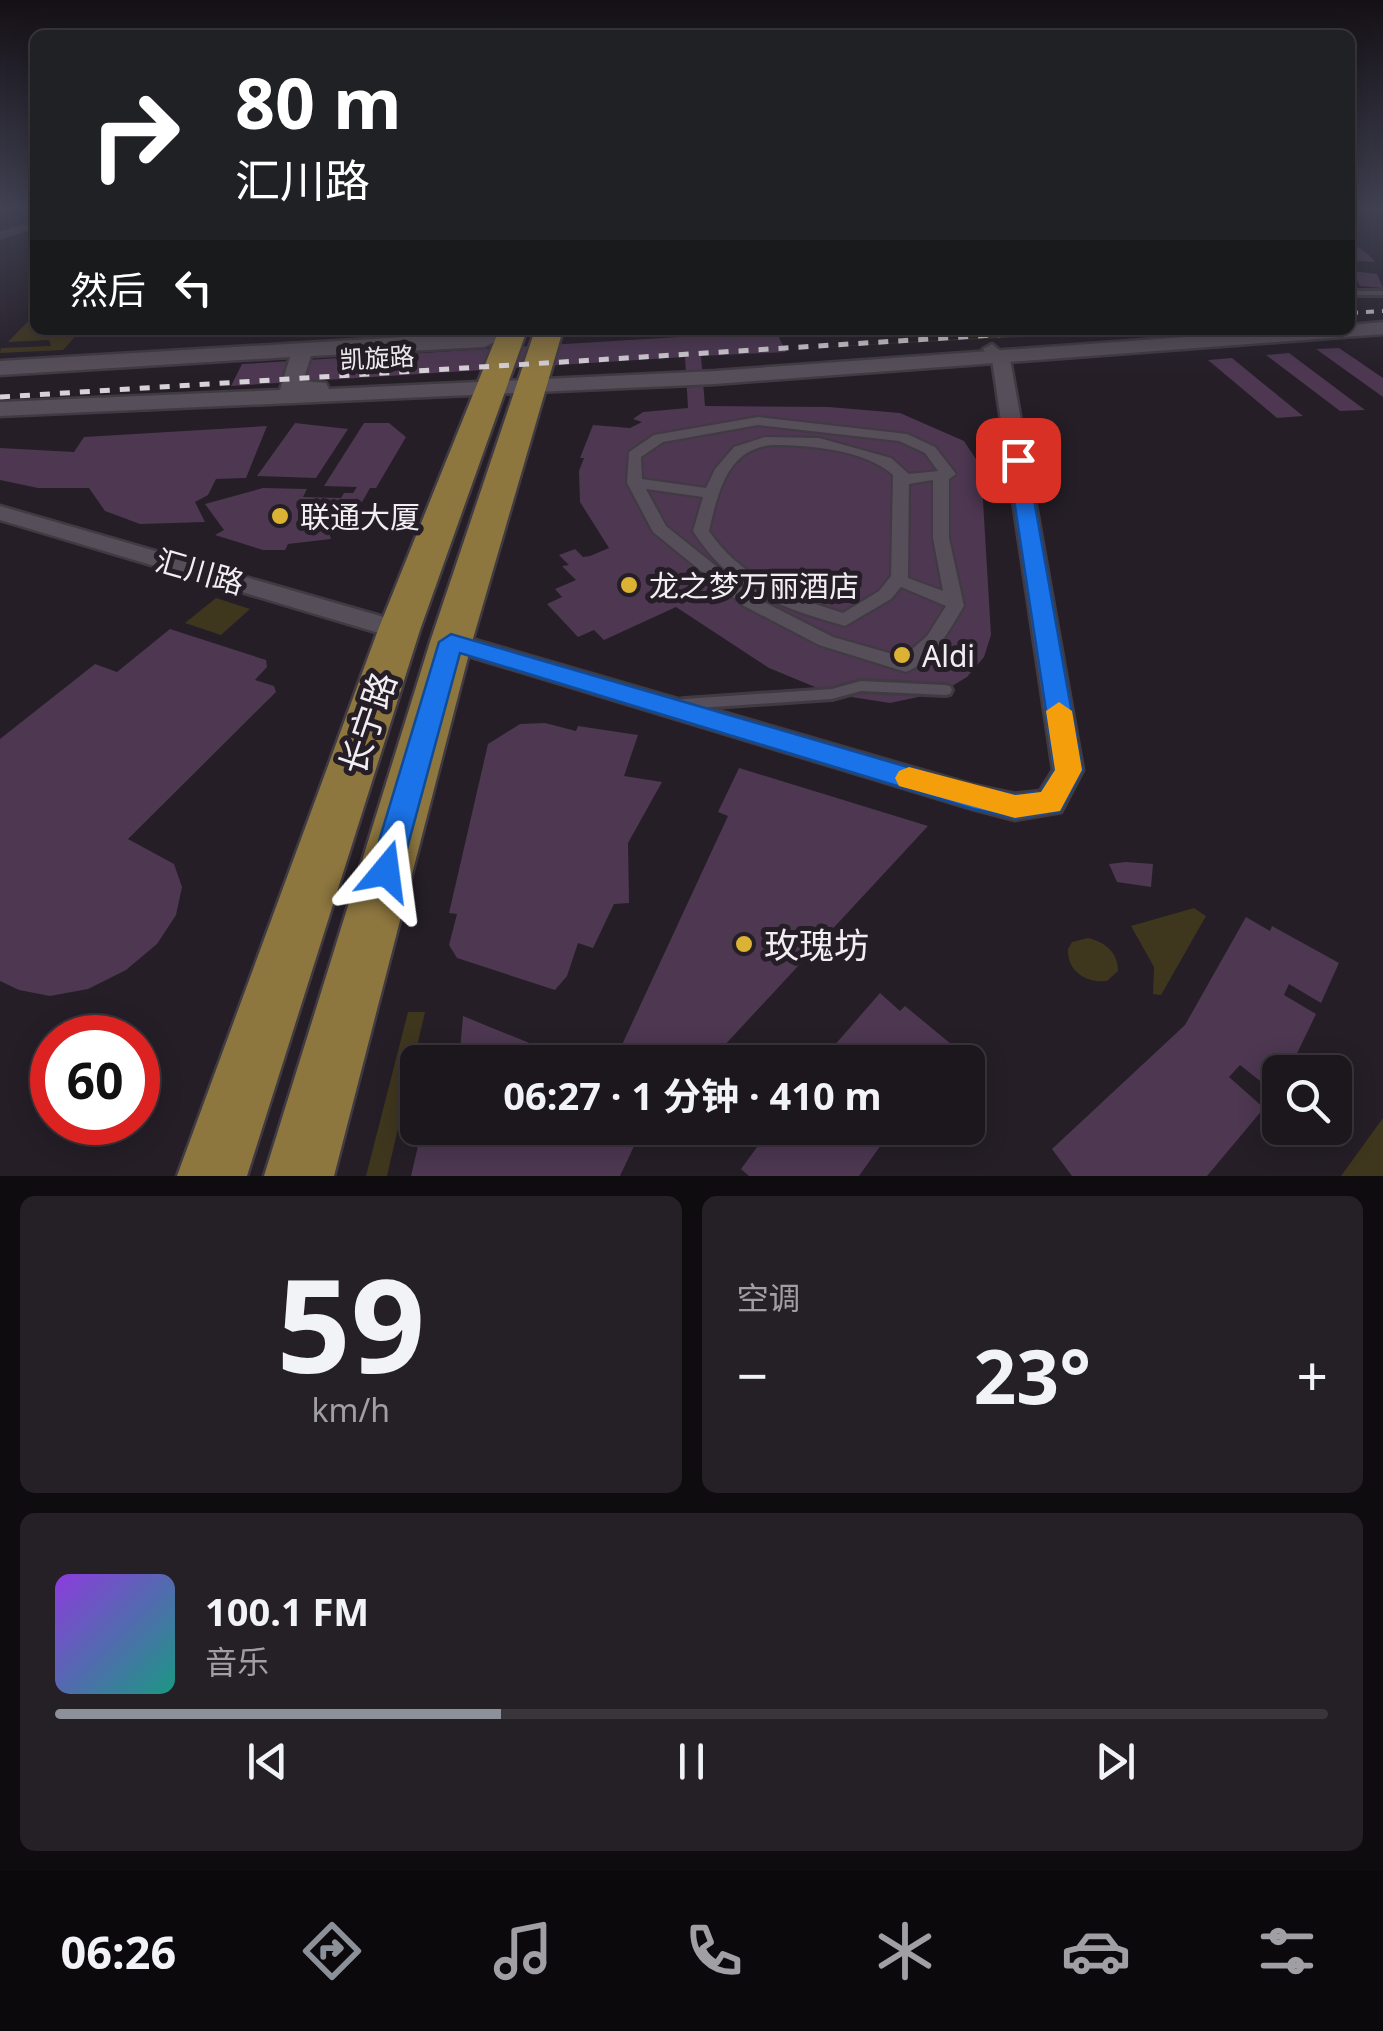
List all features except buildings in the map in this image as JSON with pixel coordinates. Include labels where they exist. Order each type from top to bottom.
[{"type":"main road","name":"长宁路","points":[[299,1176],[425,636],[493,383],[510,335]]},
{"type":"main road","name":"长宁路","points":[[212,1176],[425,636],[535,381],[549,335]]},
{"type":"street","name":"凯旋路","points":[[1355,320],[1383,321]]},
{"type":"street","name":"凯旋路","points":[[1355,324],[1383,321]]},
{"type":"street","points":[[303,350],[484,341],[499,335]]},
{"type":"street","name":"凯旋路","points":[[0,406],[168,398],[274,399],[997,354],[1181,335]]},
{"type":"street","name":"凯旋路","points":[[1025,357],[1244,335]]},
{"type":"street","name":"凯旋路","points":[[997,354],[1025,357],[1383,337]]},
{"type":"street","name":"凯旋路","points":[[0,368],[303,350],[289,387],[493,383]]},
{"type":"street","name":"汇川路","points":[[0,512],[973,797],[1015,807],[1050,803],[1068,770],[997,354]]},
{"type":"street","points":[[0,406],[289,387]]},
{"type":"street","points":[[758,421],[902,436],[930,450],[948,474],[942,478],[941,538],[954,601],[934,640],[906,665],[826,640],[750,602],[659,528],[635,484],[634,455],[659,438],[758,421]]},
{"type":"street","points":[[725,426],[748,444]]},
{"type":"street","points":[[853,454],[854,432]]},
{"type":"street","points":[[826,640],[846,620],[885,595],[897,580],[901,474],[886,460],[814,441],[748,444],[726,464],[711,493],[701,531],[719,562],[747,583],[846,620]]},
{"type":"street","points":[[901,480],[948,474]]},
{"type":"street","points":[[635,484],[711,493]]},
{"type":"street","points":[[897,580],[954,601]]},
{"type":"lane","points":[[1355,293],[1383,293]]},
{"type":"lane","points":[[654,703],[711,706],[861,686],[946,690]]},
{"type":"shaded area","points":[[30,319],[30,335],[76,335],[63,350],[0,353],[1,348],[51,346],[49,340],[8,342]]},
{"type":"shaded area","points":[[1026,335],[1064,335],[785,349]]},
{"type":"shaded area","points":[[216,598],[250,609],[221,635],[185,623]]},
{"type":"shaded area","points":[[1194,908],[1206,916],[1161,995],[1153,994],[1154,967],[1131,926]]},
{"type":"shaded area","points":[[1088,938],[1105,945],[1116,958],[1118,971],[1107,981],[1085,978],[1071,964],[1068,949],[1072,942]]},
{"type":"shaded area","points":[[408,1012],[425,1012],[417,1045],[400,1045],[400,1120],[387,1176],[366,1176]]},
{"type":"shaded area","points":[[1383,1118],[1383,1176],[1341,1176]]},
{"type":"railway","points":[[1355,313],[1383,311]]},
{"type":"railway","points":[[0,397],[994,335]]},
{"type":"slow traffic","points":[[909,778],[1015,807],[1050,803],[1068,770],[1059,711]]},
{"type":"place","name":"联通大厦","points":[[280,516]]},
{"type":"place","name":"龙之梦万丽酒店","points":[[629,585]]},
{"type":"place","name":"Aldi","points":[[902,655]]},
{"type":"place","name":"玫瑰坊","points":[[744,944]]},
{"type":"route","points":[[386,871],[451,642],[973,797],[1015,807],[1050,803],[1068,770],[1018,460]]}]
